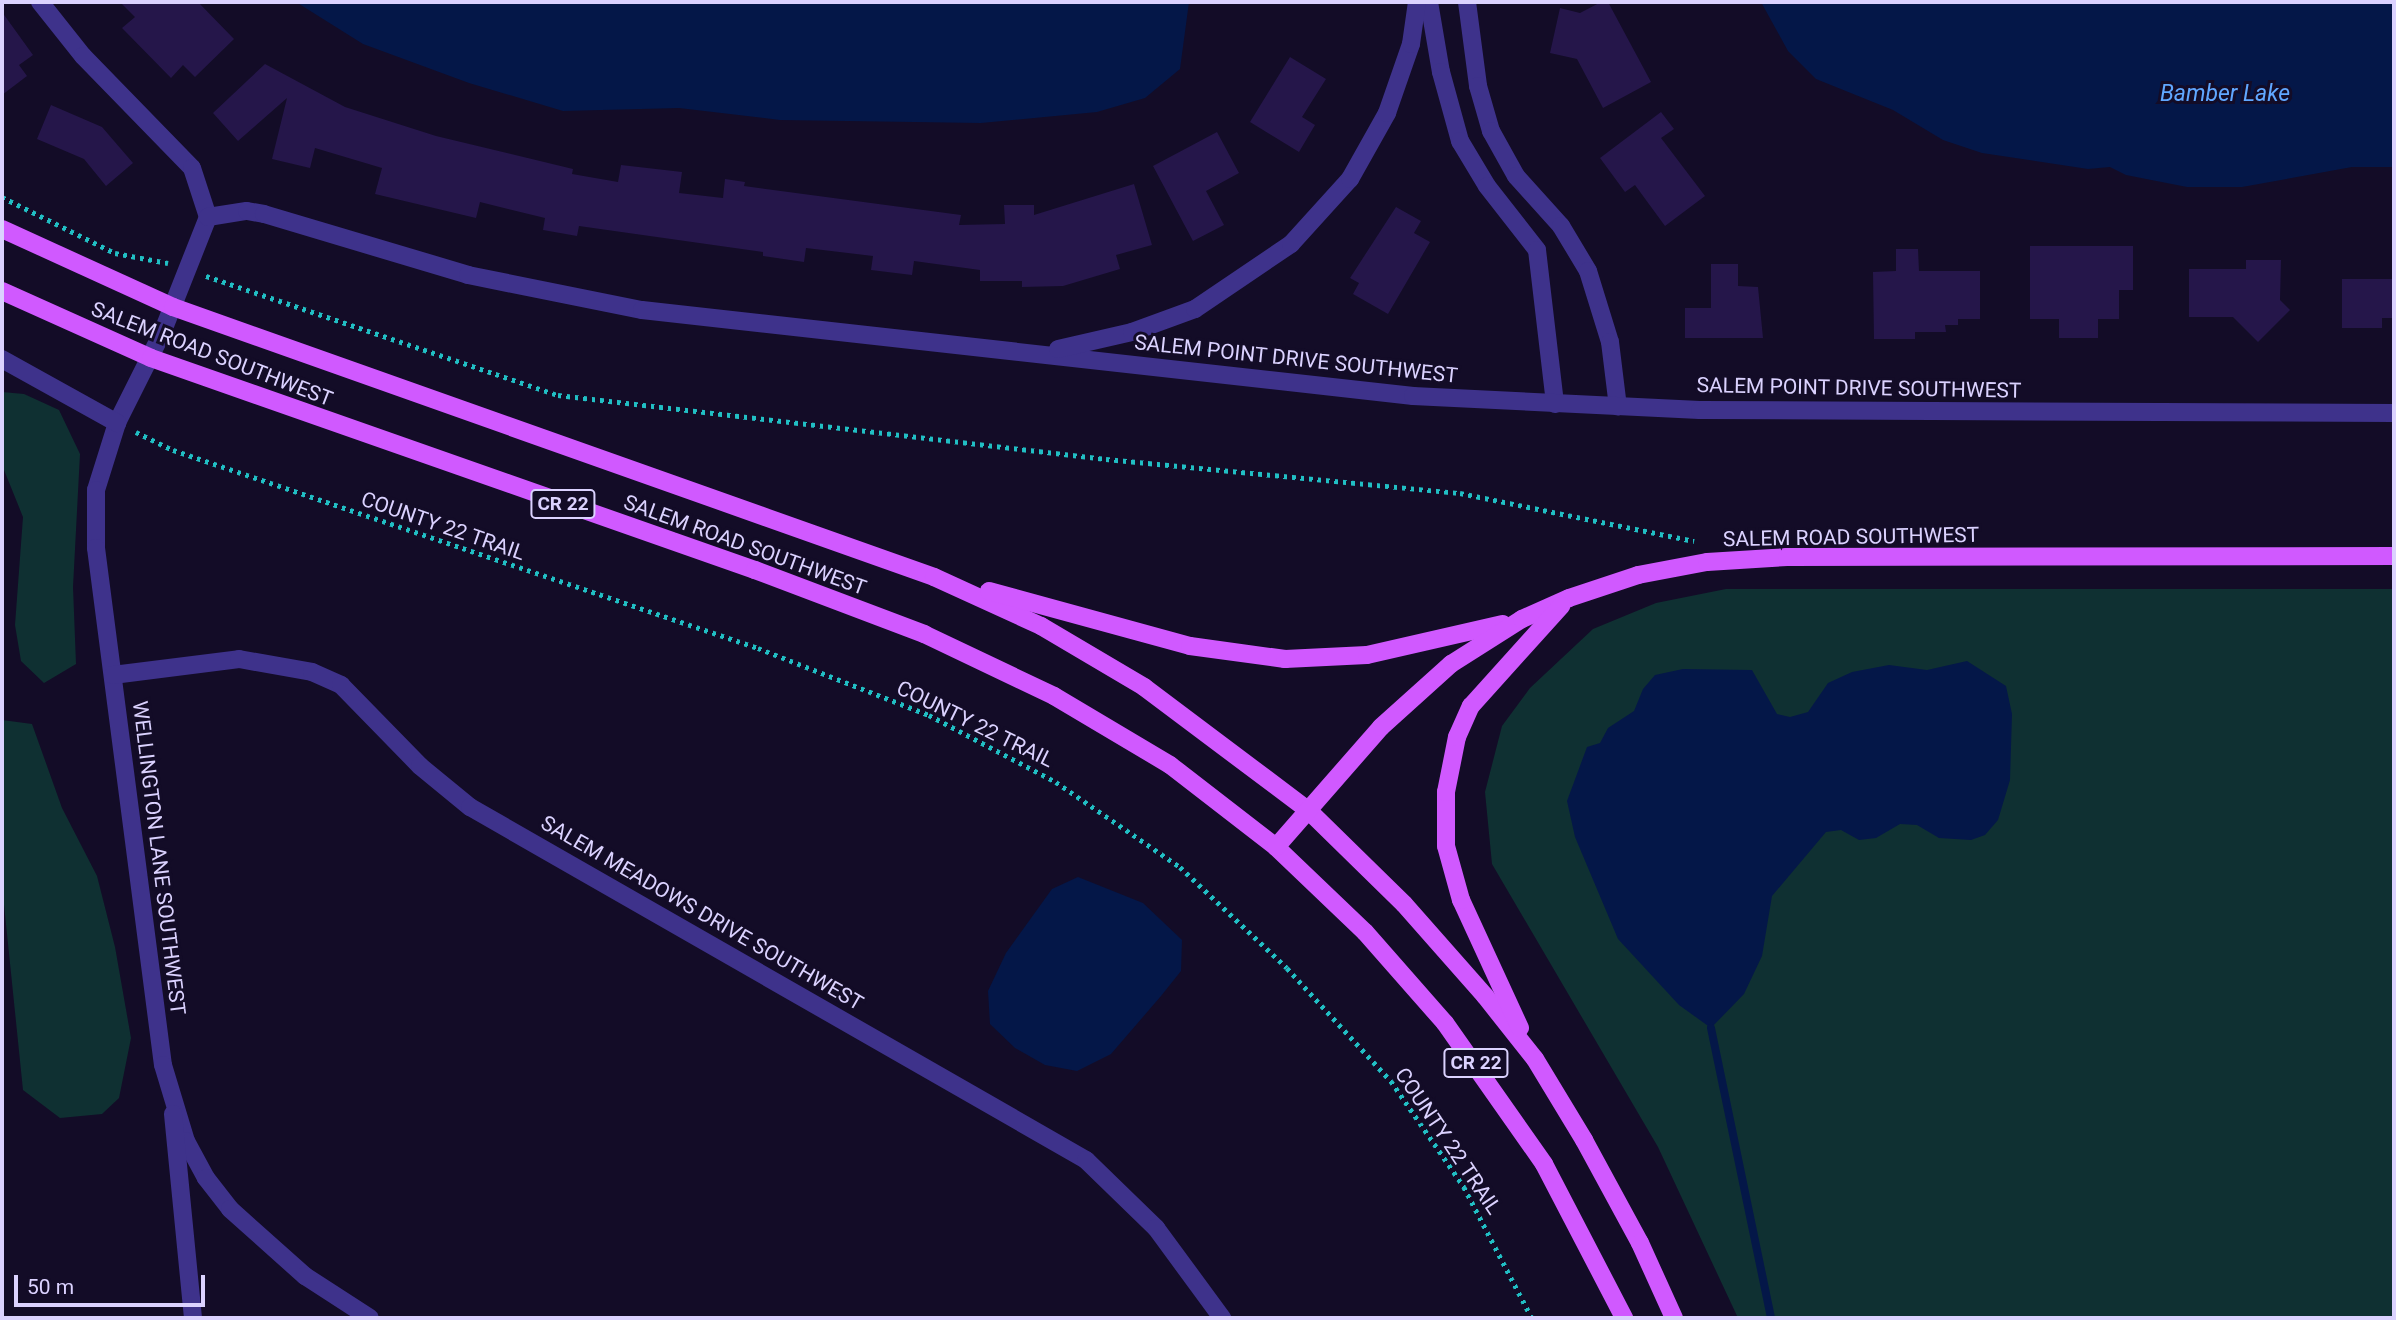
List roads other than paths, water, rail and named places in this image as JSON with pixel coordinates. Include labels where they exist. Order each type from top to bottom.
[{"type":"main road","name":"SALEM ROAD SOUTHWEST","points":[[2,229],[173,307],[934,577],[1041,626],[1133,680],[1308,810]]},
{"type":"main road","name":"SALEM ROAD SOUTHWEST","points":[[2,291],[150,358],[755,570],[924,634],[1108,726],[1170,765],[1276,847],[1410,698],[1473,649],[1522,619],[1569,598],[1672,567],[1759,558],[2394,556]]},
{"type":"main road","points":[[934,577],[1191,646],[1285,659],[1367,655],[1522,619]]},
{"type":"main road","points":[[1535,1059],[1461,900],[1446,846],[1446,792],[1457,737],[1471,706],[1498,670],[1569,598]]},
{"type":"main road","name":"CR 22","points":[[1308,810],[1404,904],[1535,1059],[1619,1202],[1674,1318]]},
{"type":"main road","name":"CR 22","points":[[1276,847],[1364,932],[1478,1066],[1544,1164],[1624,1318]]},
{"type":"street","points":[[40,2],[83,56],[192,168],[201,186],[208,217],[173,307]]},
{"type":"street","points":[[1044,352],[1132,332],[1195,309],[1291,244],[1357,167],[1387,113],[1410,44],[1417,2]]},
{"type":"street","points":[[1429,2],[1441,72],[1461,141],[1487,186],[1537,250],[1555,404]]},
{"type":"street","points":[[1467,2],[1478,86],[1491,131],[1516,176],[1561,226],[1588,271],[1610,342],[1618,407]]},
{"type":"street","name":"SALEM POINT DRIVE SOUTHWEST","points":[[208,217],[247,211],[264,214],[468,275],[642,310],[1044,352],[1413,396],[1618,407],[2394,413]]},
{"type":"street","name":"WELLINGTON LANE SOUTHWEST","points":[[173,307],[117,423],[98,479],[94,524],[163,1065],[173,1104],[206,1178],[230,1209],[305,1276],[370,1318]]},
{"type":"street","points":[[2,359],[117,423]]},
{"type":"street","name":"SALEM MEADOWS DRIVE SOUTHWEST","points":[[113,675],[239,659],[312,672],[341,685],[419,766],[470,807],[1086,1160],[1156,1228],[1222,1318]]},
{"type":"street","points":[[173,1104],[172,1147],[193,1318]]},
{"type":"water","points":[[296,2],[1189,2],[1180,69],[1145,98],[1097,112],[981,123],[780,120],[679,108],[563,111],[469,83],[363,44]]},
{"type":"water","name":"Bamber Lake","points":[[1761,2],[2394,2],[2394,167],[2352,167],[2242,187],[2187,187],[2126,175],[2110,167],[2088,169],[1982,153],[1943,140],[1893,110],[1816,79],[1788,51]]},
{"type":"water","points":[[1967,661],[2006,686],[2012,714],[2010,780],[1998,820],[1985,835],[1971,840],[1939,838],[1917,825],[1900,824],[1876,838],[1859,840],[1841,830],[1826,832],[1772,896],[1762,956],[1744,994],[1711,1028],[1679,1005],[1618,939],[1575,837],[1567,801],[1587,747],[1600,743],[1608,728],[1634,711],[1643,689],[1655,675],[1683,669],[1752,670],[1777,714],[1790,717],[1808,712],[1828,683],[1852,672],[1889,665],[1927,670]]},
{"type":"water","points":[[1078,877],[1143,903],[1182,940],[1181,971],[1161,996],[1111,1054],[1077,1071],[1045,1065],[1015,1048],[990,1024],[988,991],[1006,953],[1052,889]]},
{"type":"waterway","points":[[1711,1028],[1771,1318]]}]
